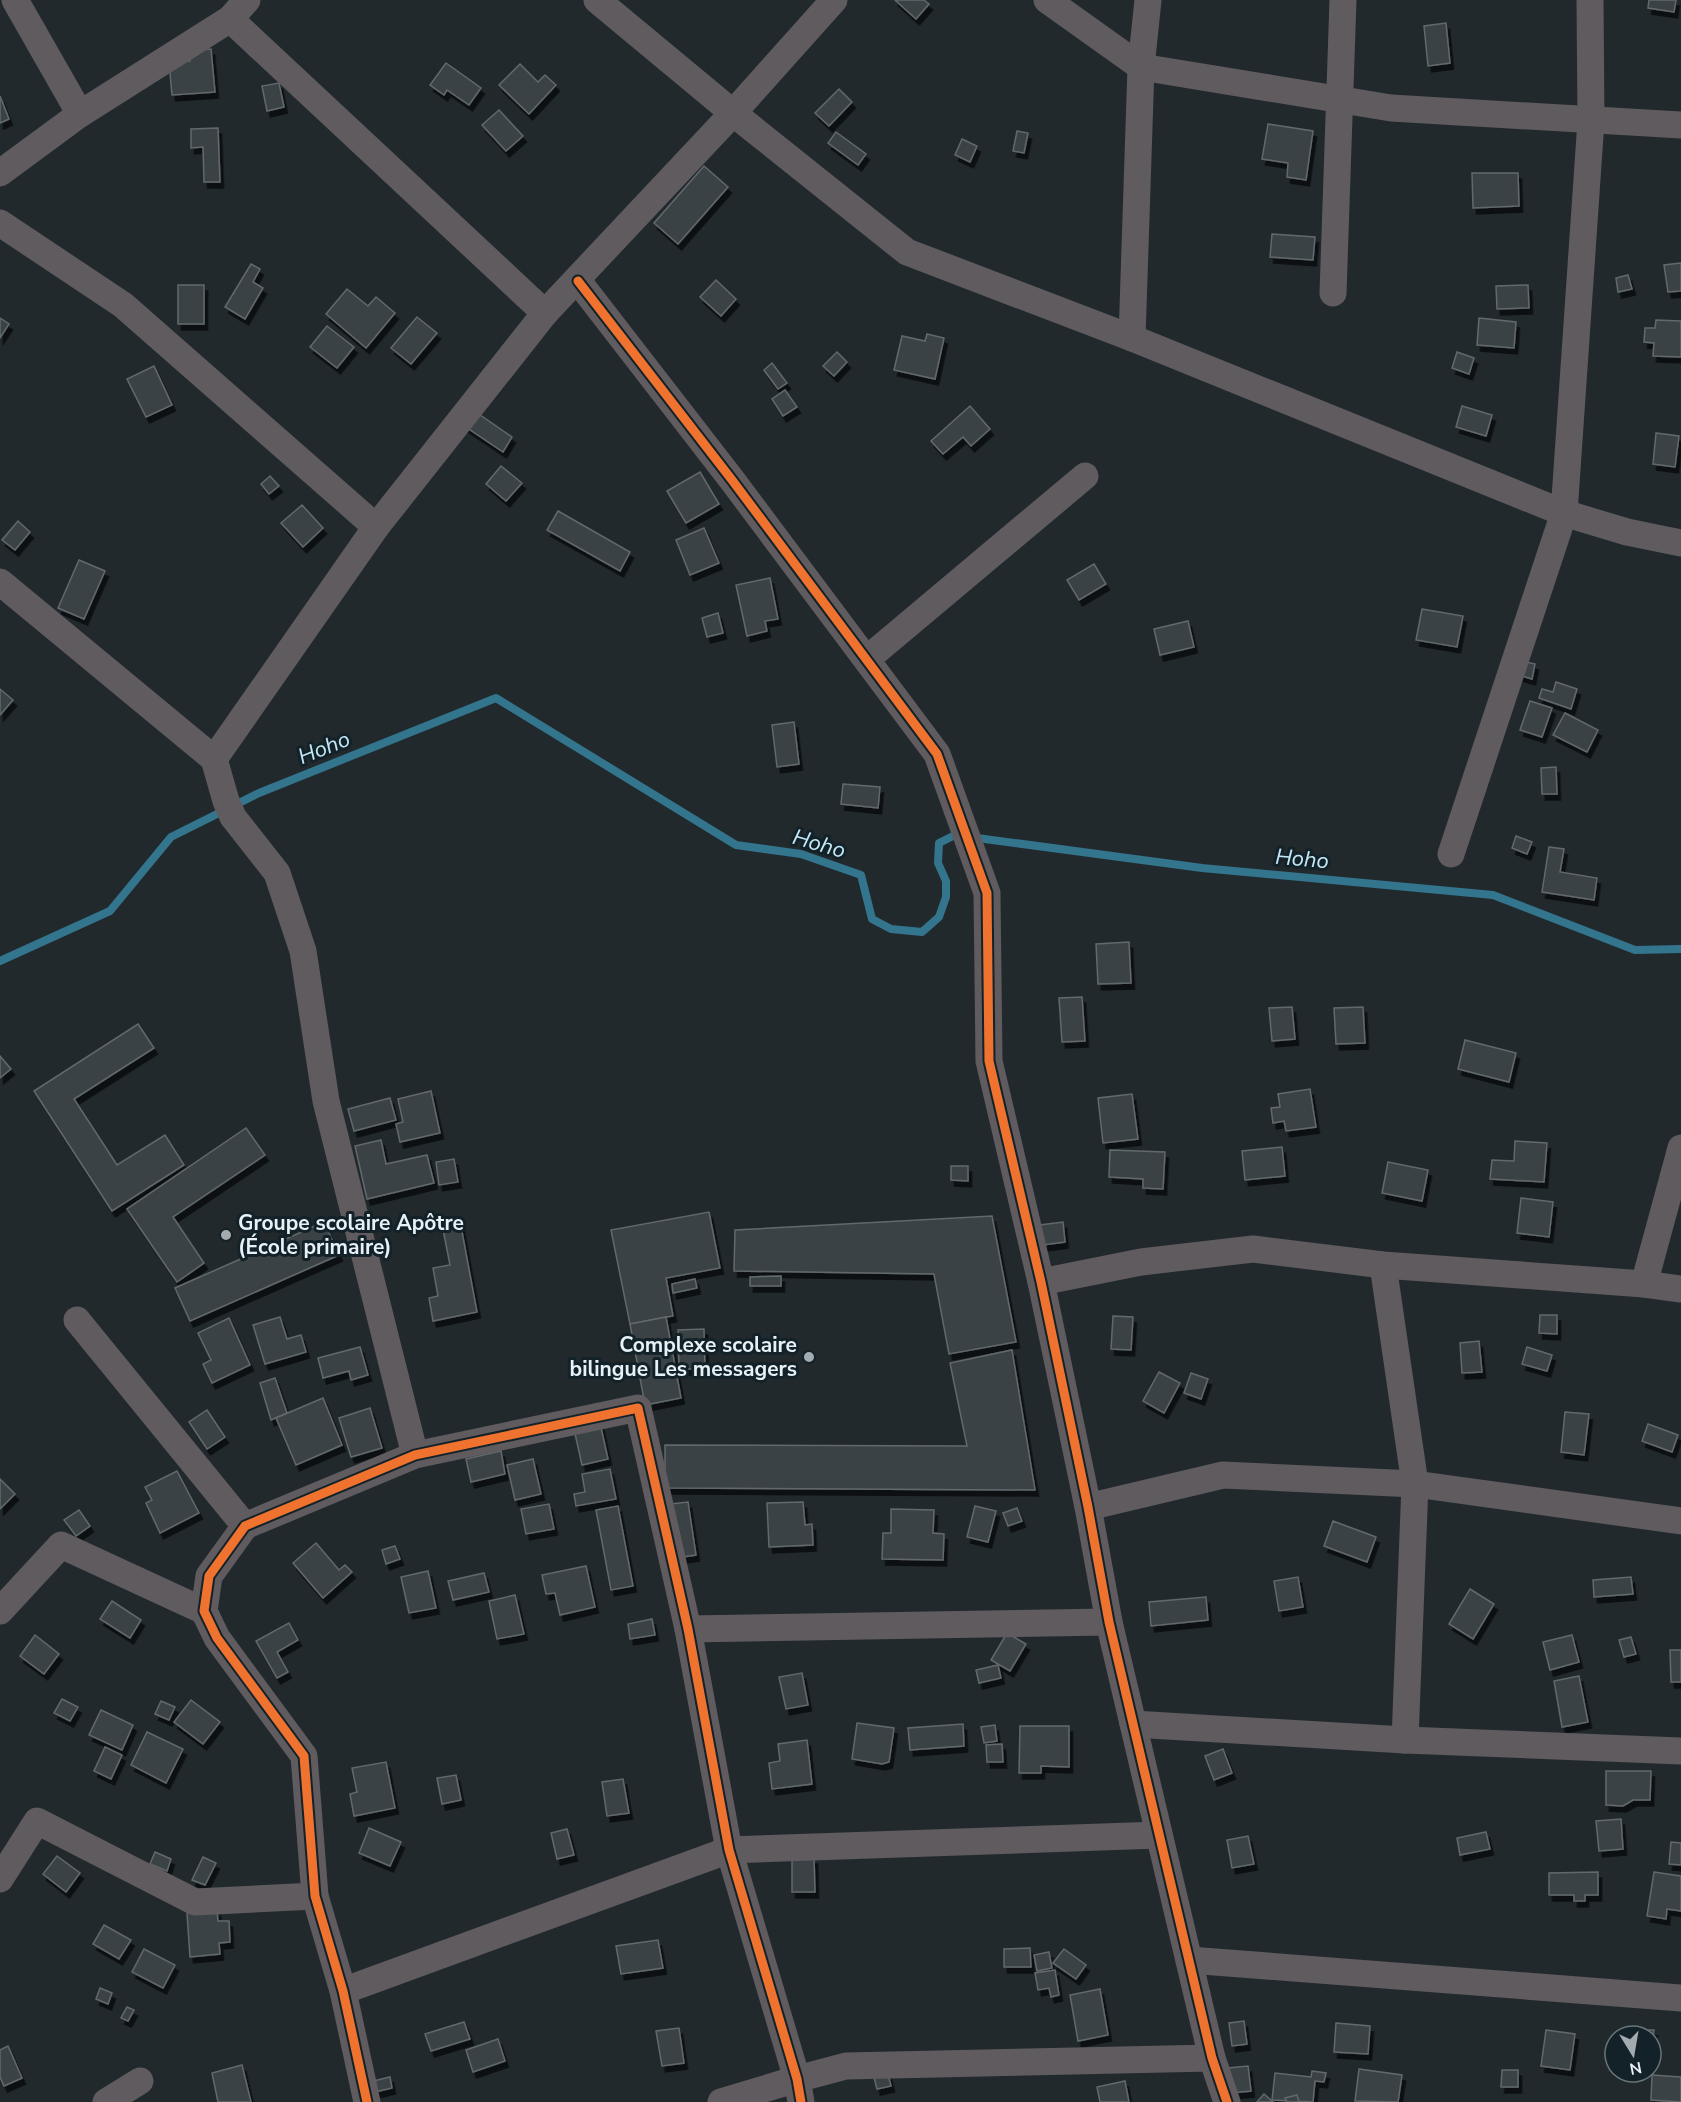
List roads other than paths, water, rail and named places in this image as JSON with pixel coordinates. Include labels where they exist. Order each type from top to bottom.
[{"type":"street","points":[[15,0],[80,114]]},
{"type":"street","points":[[597,0],[733,113],[907,252],[1132,338],[1564,513],[1627,532],[1681,543]]},
{"type":"street","points":[[214,759],[376,526],[545,314],[733,113],[834,0]]},
{"type":"street","points":[[1047,0],[1141,67],[1391,108],[1681,125]]},
{"type":"street","points":[[1132,338],[1141,67],[1148,0]]},
{"type":"street","points":[[1333,293],[1343,0]]},
{"type":"street","points":[[1452,854],[1564,513],[1591,121],[1590,0]]},
{"type":"street","points":[[0,173],[80,114],[238,9],[545,314]]},
{"type":"street","points":[[0,223],[123,305],[376,526]]},
{"type":"street","points":[[578,281],[938,754],[987,893],[989,1061],[1041,1282],[1088,1507],[1109,1622],[1212,2058],[1227,2102]]},
{"type":"street","points":[[867,658],[1085,476]]},
{"type":"street","points":[[0,582],[214,759],[230,809],[277,873],[303,951],[326,1101],[415,1455]]},
{"type":"street","points":[[1644,1284],[1681,1148]]},
{"type":"street","points":[[1041,1282],[1141,1262],[1253,1249],[1383,1265],[1681,1288]]},
{"type":"street","points":[[1383,1265],[1414,1484],[1405,1740]]},
{"type":"street","points":[[77,1320],[245,1526]]},
{"type":"street","points":[[367,2102],[343,1991],[315,1896],[304,1756],[217,1638],[204,1611],[209,1576],[245,1526],[415,1455],[638,1407],[688,1629],[729,1850],[799,2090]]},
{"type":"street","points":[[1088,1507],[1223,1475],[1414,1484],[1681,1521]]},
{"type":"street","points":[[0,1611],[61,1545],[204,1611]]},
{"type":"street","points":[[688,1629],[1109,1622]]},
{"type":"street","points":[[1133,1724],[1405,1740],[1681,1751]]},
{"type":"street","points":[[0,1879],[11,1842],[37,1821],[195,1902],[315,1896]]},
{"type":"street","points":[[343,1991],[729,1850],[1159,1835]]},
{"type":"street","points":[[1189,1960],[1681,1998]]},
{"type":"street","points":[[722,2102],[799,2090],[846,2066],[1212,2058]]},
{"type":"street","points":[[106,2102],[140,2081]]},
{"type":"waterway","name":"Hoho","points":[[0,961],[110,911],[171,837],[259,793],[496,698],[736,845],[801,854],[861,875],[872,919],[891,929],[922,932],[939,917],[946,897],[946,881],[938,863],[939,843],[955,835],[1202,868],[1493,895],[1635,950],[1681,949]]},
{"type":"place","name":"Groupe scolaire Apôtre (École primaire)","points":[[226,1235]]},
{"type":"place","name":"Complexe scolaire bilingue Les messagers","points":[[809,1357]]}]
